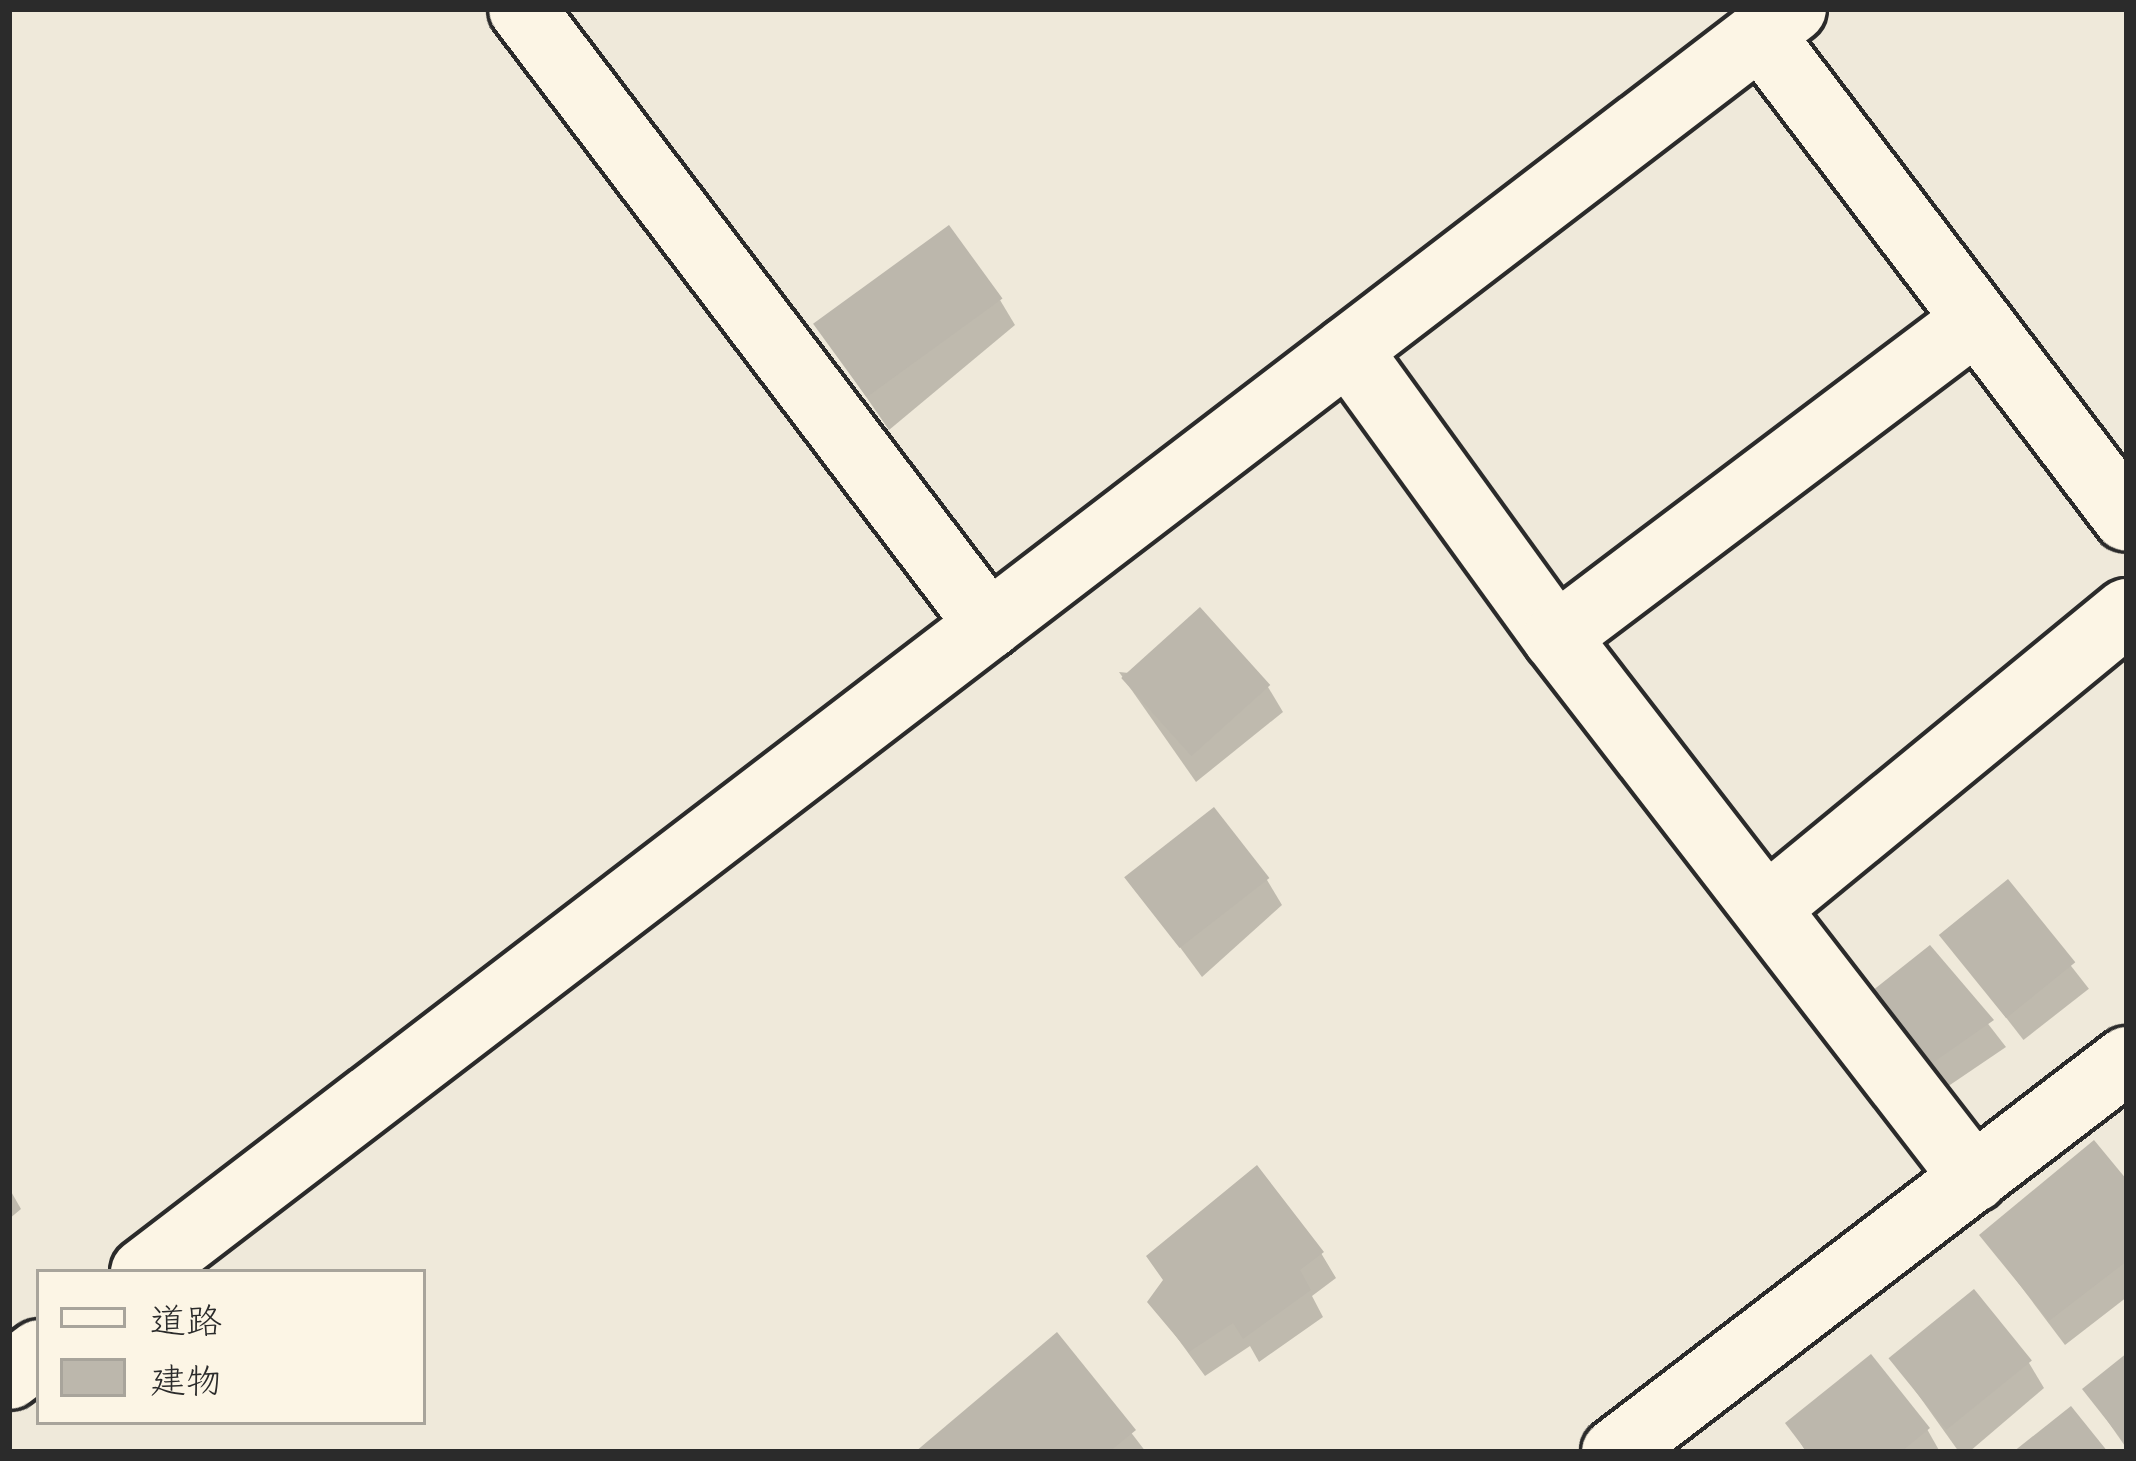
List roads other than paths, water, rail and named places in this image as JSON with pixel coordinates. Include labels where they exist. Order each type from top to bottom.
[{"type":"street","points":[[522,9],[989,626]]},
{"type":"street","points":[[148,1269],[1777,22],[1972,323],[2127,518]]},
{"type":"street","points":[[1556,638],[1972,323]]},
{"type":"street","points":[[1348,350],[1556,638],[1769,906],[1974,1178]]},
{"type":"street","points":[[1769,906],[2127,612]]},
{"type":"street","points":[[1615,1452],[2127,1060]]},
{"type":"street","points":[[9,1376],[36,1355]]}]
